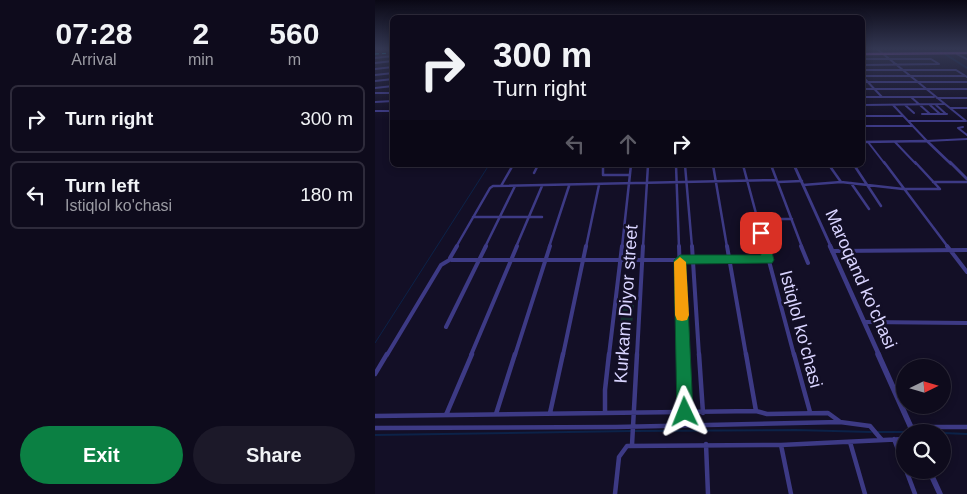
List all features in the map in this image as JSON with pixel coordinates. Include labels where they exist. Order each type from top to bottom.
[{"type":"street","points":[[904,72],[966,121]]},
{"type":"street","points":[[375,75],[390,73]]},
{"type":"street","points":[[865,77],[966,76]]},
{"type":"street","points":[[375,81],[390,79]]},
{"type":"street","points":[[865,80],[883,97]]},
{"type":"street","points":[[867,82],[967,82]]},
{"type":"street","points":[[375,88],[390,86]]},
{"type":"street","points":[[865,89],[967,89]]},
{"type":"street","points":[[375,93],[390,92]]},
{"type":"street","points":[[865,97],[967,98]]},
{"type":"street","points":[[910,97],[930,114]]},
{"type":"street","points":[[375,102],[390,101]]},
{"type":"street","points":[[905,104],[922,121]]},
{"type":"street","points":[[929,104],[940,114]]},
{"type":"street","points":[[935,104],[955,121]]},
{"type":"street","points":[[865,105],[945,104]]},
{"type":"street","points":[[893,105],[967,180]]},
{"type":"street","points":[[949,108],[967,108]]},
{"type":"street","points":[[375,111],[390,111]]},
{"type":"street","points":[[922,114],[946,114]]},
{"type":"street","points":[[865,116],[903,116]]},
{"type":"street","points":[[908,121],[966,121]]},
{"type":"street","points":[[865,126],[912,126]]},
{"type":"street","points":[[963,127],[958,128],[967,135]]},
{"type":"street","points":[[868,142],[967,139]]},
{"type":"street","points":[[868,142],[967,272]]},
{"type":"street","points":[[451,259],[490,188],[501,186],[569,186],[747,180],[803,183],[841,182],[903,189],[940,189],[895,142]]},
{"type":"street","points":[[501,186],[512,167]]},
{"type":"street","points":[[534,173],[537,167]]},
{"type":"street","points":[[603,167],[603,174],[630,175]]},
{"type":"street","points":[[605,413],[605,390],[631,167]]},
{"type":"street","name":"Kurkam Diyor street","points":[[632,445],[648,167]]},
{"type":"street","points":[[677,167],[685,412]]},
{"type":"street","points":[[685,167],[703,413]]},
{"type":"street","points":[[713,167],[756,412]]},
{"type":"street","name":"Istiqlol ko'chasi","points":[[744,167],[809,412]]},
{"type":"street","points":[[772,167],[808,263]]},
{"type":"street","name":"Maroqand ko'chasi","points":[[795,167],[909,424]]},
{"type":"street","points":[[830,167],[841,182]]},
{"type":"street","points":[[855,167],[881,206]]},
{"type":"street","points":[[933,182],[967,180]]},
{"type":"street","points":[[850,183],[869,209]]},
{"type":"street","points":[[549,413],[599,185]]},
{"type":"street","points":[[446,327],[515,186]]},
{"type":"street","points":[[446,415],[542,186]]},
{"type":"street","points":[[497,414],[569,186]]},
{"type":"street","points":[[473,217],[541,217]]},
{"type":"street","points":[[758,219],[792,219]]},
{"type":"street","points":[[832,251],[967,250]]},
{"type":"street","points":[[375,374],[441,265],[451,259],[546,261],[768,260]]},
{"type":"street","points":[[865,322],[967,323]]},
{"type":"street","points":[[375,416],[685,412],[756,412],[767,414],[809,412],[828,413],[840,422]]},
{"type":"street","points":[[375,428],[840,422],[870,426],[881,439]]},
{"type":"street","points":[[951,428],[967,427]]},
{"type":"street","points":[[615,494],[619,457],[627,446],[632,445],[781,445],[881,439],[894,439],[896,444]]},
{"type":"street","points":[[850,442],[865,494]]},
{"type":"street","points":[[705,444],[708,494]]},
{"type":"street","points":[[781,445],[791,494]]},
{"type":"street","points":[[909,479],[915,494]]},
{"type":"street","points":[[933,479],[940,494]]},
{"type":"green space","points":[[622,305],[634,305],[632,325],[620,325]]},
{"type":"waterway","points":[[375,343],[488,167]]},
{"type":"waterway","points":[[635,431],[796,430],[871,432]]},
{"type":"waterway","points":[[375,435],[631,431]]},
{"type":"waterway","points":[[878,432],[896,432]]},
{"type":"waterway","points":[[951,433],[967,434]]},
{"type":"slow traffic","points":[[680,262],[682,315]]},
{"type":"route","points":[[685,412],[680,260],[768,260],[761,233]]}]
